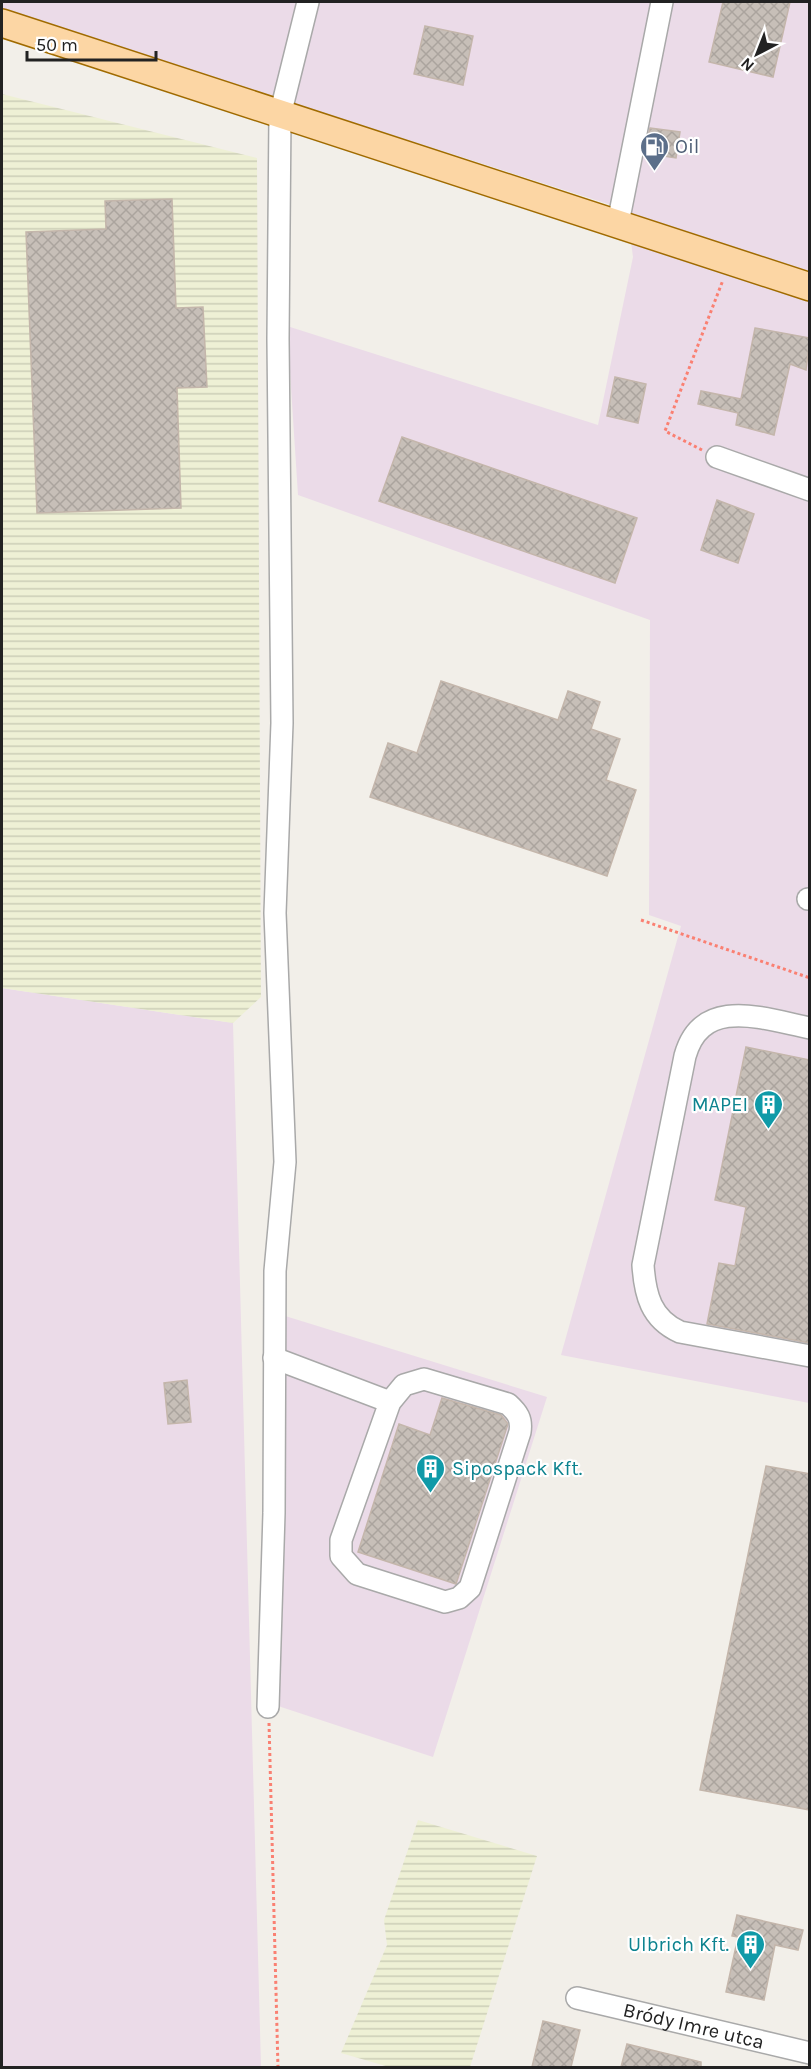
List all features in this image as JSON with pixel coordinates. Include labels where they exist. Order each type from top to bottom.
[{"type":"main road","points":[[2,24],[810,287]]},
{"type":"street","points":[[268,1707],[274,1513],[275,1271],[285,1162],[274,913],[282,723],[278,339],[280,115],[308,2]]},
{"type":"street","points":[[618,223],[662,2]]},
{"type":"street","points":[[717,457],[810,490]]},
{"type":"street","points":[[810,1028],[747,1015],[729,1015],[717,1018],[696,1032],[684,1056],[643,1265],[645,1292],[649,1304],[668,1326],[680,1332],[810,1356]]},
{"type":"street","points":[[274,1358],[390,1402]]},
{"type":"street","points":[[424,1379],[508,1404],[520,1418],[520,1432],[470,1588],[453,1601],[445,1602],[357,1574],[341,1556],[341,1540],[390,1402],[404,1385],[424,1379]]},
{"type":"street","name":"Bródy Imre utca","points":[[577,1998],[810,2052]]},
{"type":"path","points":[[717,457],[665,431],[722,286],[728,260]]},
{"type":"path","points":[[641,920],[810,978]]},
{"type":"path","points":[[268,1707],[278,2067]]},
{"type":"shaded area","points":[[2,2],[809,2],[809,1403],[561,1355],[681,926],[649,915],[650,620],[298,495],[287,326],[598,425],[633,257],[627,210],[2,10]]},
{"type":"shaded area","points":[[2,988],[233,1023],[261,2067],[2,2067]]},
{"type":"shaded area","points":[[282,1315],[547,1397],[433,1757],[275,1705]]},
{"type":"green space","points":[[2,94],[257,158],[261,997],[233,1023],[2,988]]},
{"type":"green space","points":[[418,1820],[537,1856],[470,2067],[389,2067],[341,2053],[387,1945],[384,1920]]},
{"type":"building","points":[[723,2],[790,2],[773,77],[709,62]]},
{"type":"building","points":[[425,26],[473,36],[463,85],[414,74]]},
{"type":"building","points":[[650,128],[680,132],[676,158],[656,155],[658,148],[646,146]]},
{"type":"building","points":[[172,199],[176,308],[203,307],[207,387],[177,388],[181,508],[37,513],[26,232],[106,229],[105,201]]},
{"type":"building","points":[[755,328],[810,338],[806,370],[790,364],[774,435],[736,425],[738,413],[698,404],[701,391],[741,399]]},
{"type":"building","points":[[615,377],[646,384],[638,423],[607,416]]},
{"type":"building","points":[[402,437],[637,518],[615,583],[379,501]]},
{"type":"building","points":[[717,500],[754,514],[738,563],[701,550]]},
{"type":"building","points":[[441,681],[558,720],[568,691],[600,702],[591,729],[620,739],[606,780],[636,790],[607,876],[370,797],[388,743],[417,753]]},
{"type":"building","name":"MAPEI","points":[[746,1047],[810,1060],[810,1343],[707,1324],[719,1263],[735,1266],[746,1207],[715,1200]]},
{"type":"building","points":[[187,1380],[191,1422],[168,1424],[164,1383]]},
{"type":"building","name":"Sipospack Kft.","points":[[442,1398],[501,1415],[508,1424],[456,1584],[358,1552],[399,1424],[430,1435]]},
{"type":"building","points":[[766,1466],[810,1474],[810,1810],[700,1790]]},
{"type":"building","points":[[737,1915],[803,1930],[798,1950],[775,1945],[764,2000],[726,1992],[738,1937],[732,1936]]},
{"type":"building","points":[[543,2021],[580,2030],[571,2067],[532,2067]]},
{"type":"building","points":[[627,2044],[701,2062],[701,2067],[621,2067]]},
{"type":"place","name":"Oil","points":[[654,172]]},
{"type":"place","name":"MAPEI","points":[[769,1130]]},
{"type":"place","name":"Sipospack Kft.","points":[[431,1494]]},
{"type":"place","name":"Ulbrich Kft.","points":[[750,1970]]}]
